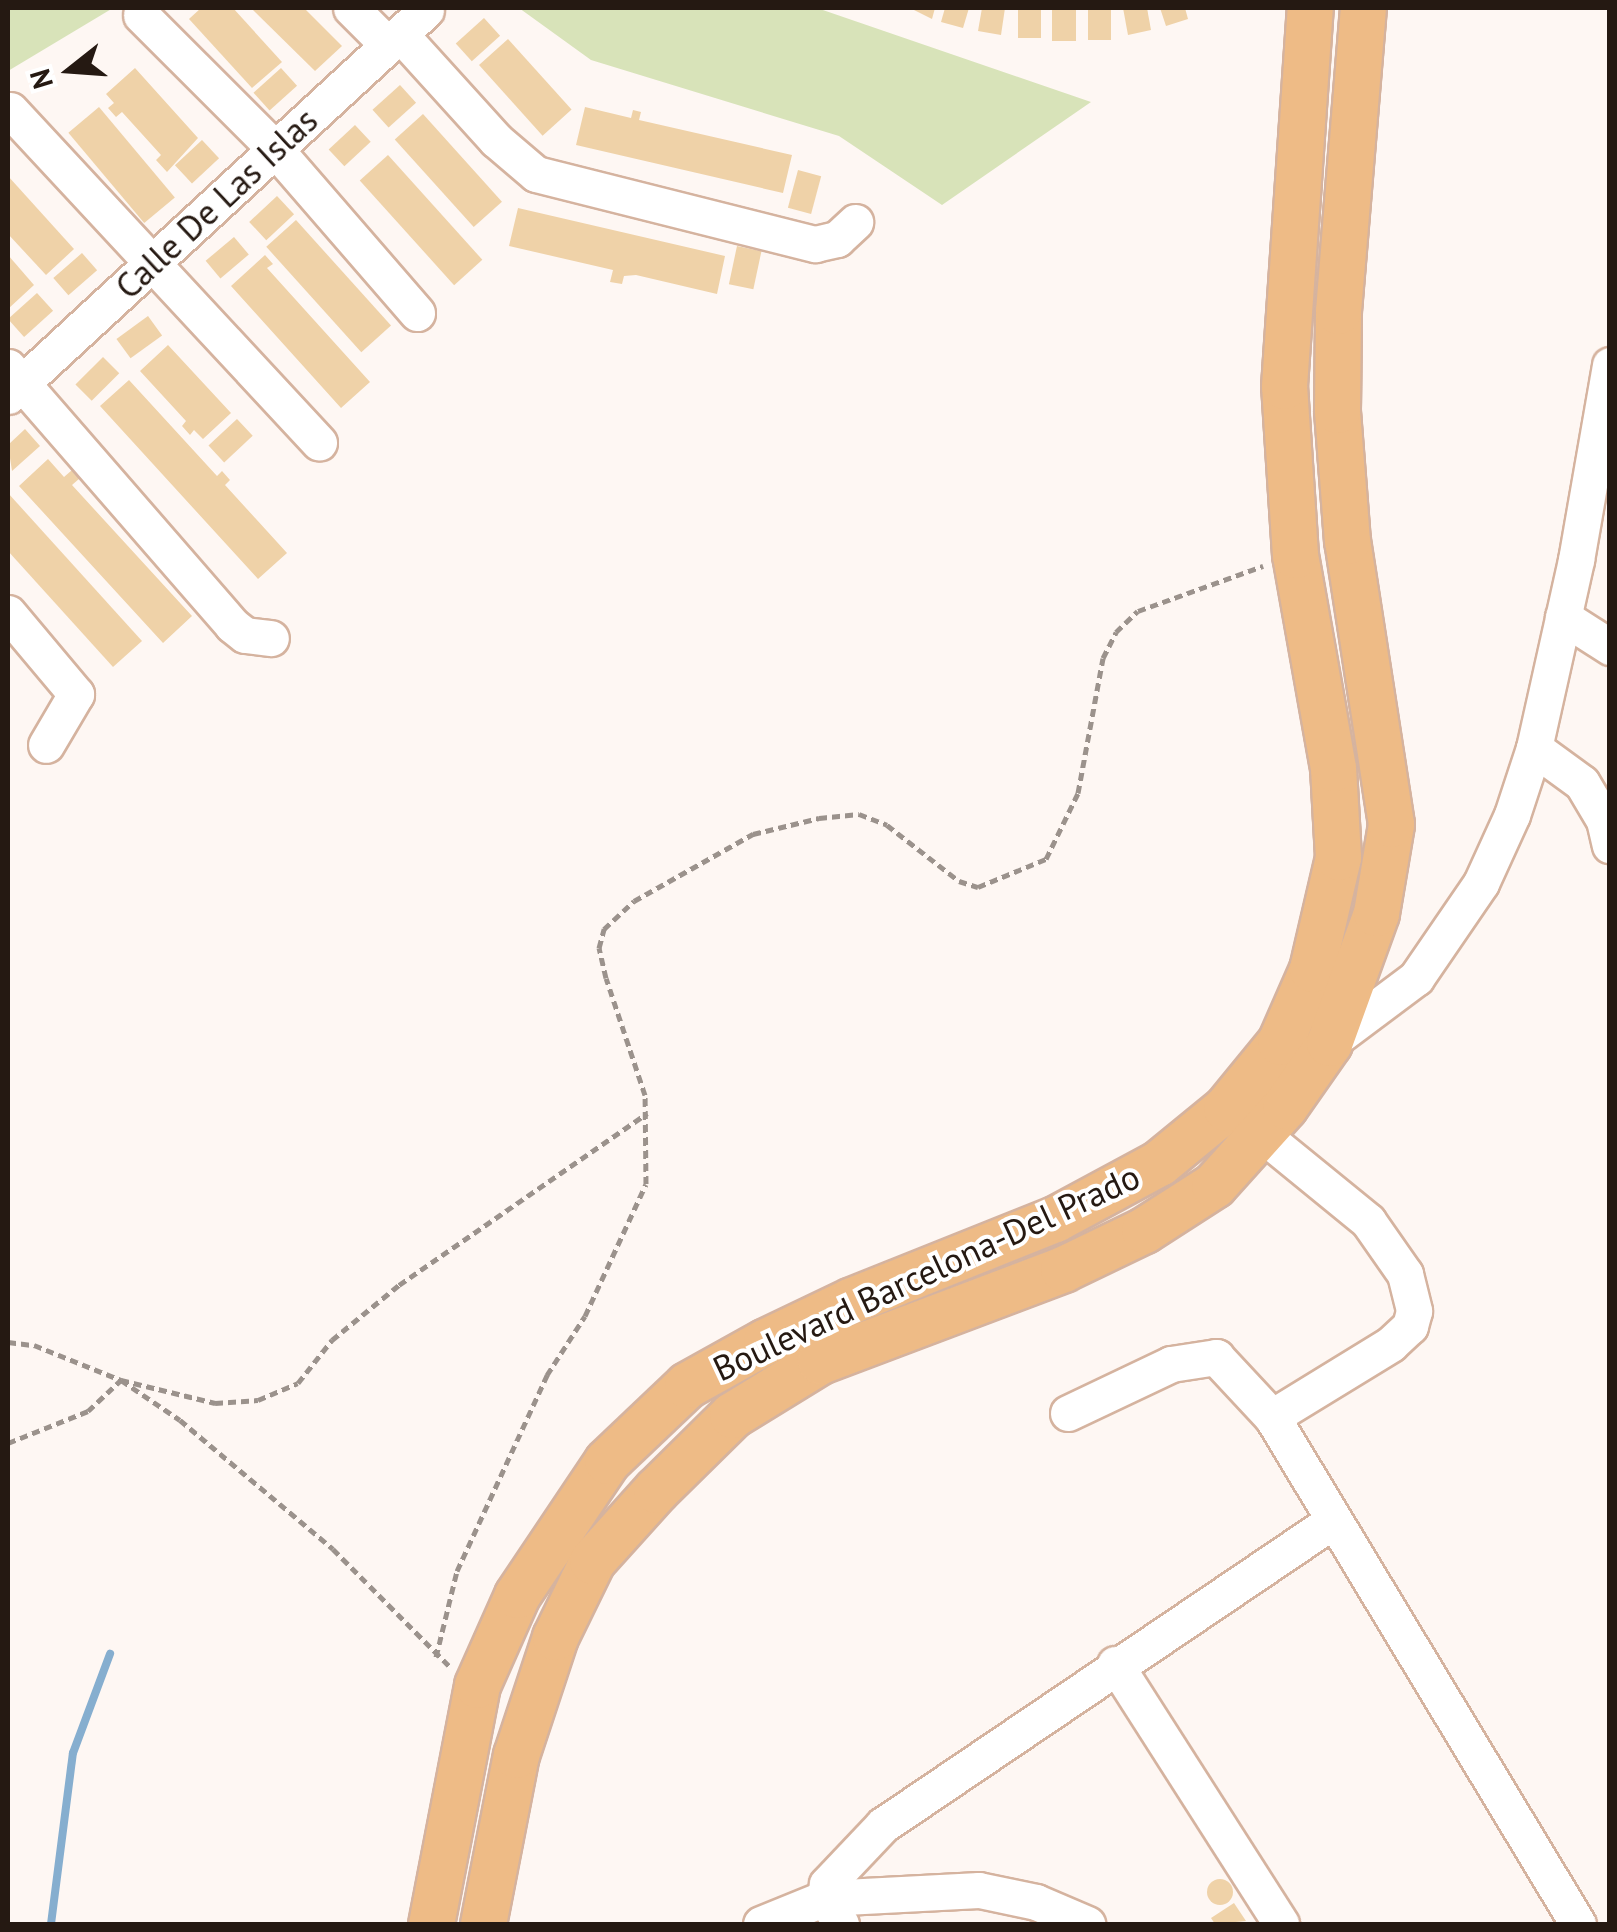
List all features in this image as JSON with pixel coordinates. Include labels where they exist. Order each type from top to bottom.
[{"type":"main road","name":"Boulevard Barcelona-Del Prado","points":[[431,1924],[477,1685],[517,1595],[561,1522],[607,1461],[687,1385],[852,1300],[1055,1220],[1159,1163],[1226,1108],[1280,1042],[1312,969],[1338,857],[1334,768],[1294,556],[1284,386],[1310,8]]},
{"type":"main road","name":"Boulevard Barcelona-Del Prado","points":[[482,1924],[522,1738],[556,1637],[605,1547],[732,1415],[820,1361],[1062,1269],[1144,1230],[1214,1185],[1329,1043],[1376,913],[1391,824],[1347,541],[1337,410],[1338,311],[1362,8]]},
{"type":"main road","points":[[1055,1220],[1062,1269]]},
{"type":"street","points":[[351,8],[405,30],[496,140],[536,174],[815,244],[837,239],[855,222]]},
{"type":"street","points":[[141,15],[275,149],[417,313]]},
{"type":"street","name":"Calle De Las Islas","points":[[12,382],[151,264],[405,30]]},
{"type":"street","points":[[10,110],[320,443]]},
{"type":"street","points":[[1329,1043],[1388,1002],[1426,962],[1481,883],[1534,748],[1610,365]]},
{"type":"street","points":[[12,382],[232,625],[245,635],[271,638]]},
{"type":"street","points":[[8,613],[76,694],[46,745]]},
{"type":"street","points":[[1563,617],[1610,647]]},
{"type":"street","points":[[1534,748],[1582,783],[1604,820],[1610,845]]},
{"type":"street","points":[[1260,1132],[1368,1220],[1405,1274],[1414,1312],[1410,1326],[1391,1344],[1272,1417]]},
{"type":"street","points":[[1068,1413],[1171,1364],[1216,1357],[1272,1417],[1578,1924]]},
{"type":"street","points":[[833,1911],[828,1884],[882,1825],[1115,1664],[1334,1520]]},
{"type":"street","points":[[1115,1664],[1282,1924]]},
{"type":"street","points":[[761,1924],[833,1911],[906,1910],[979,1890],[1036,1902],[1086,1924]]},
{"type":"path","points":[[436,1658],[457,1571],[547,1375],[586,1316],[646,1184],[647,1113],[599,948],[604,929],[634,900],[753,834],[818,818],[859,814],[887,825],[959,881],[978,887],[1046,860],[1078,793],[1103,658],[1116,632],[1138,611],[1294,556]]},
{"type":"path","points":[[8,1342],[34,1345],[121,1380],[215,1403],[258,1400],[298,1383],[332,1340],[399,1285],[647,1113]]},
{"type":"path","points":[[8,1444],[88,1411],[121,1380]]},
{"type":"path","points":[[121,1380],[180,1420],[333,1548],[436,1658],[477,1685]]},
{"type":"green space","points":[[8,8],[113,8],[8,71]]},
{"type":"green space","points":[[519,8],[817,8],[1091,102],[942,205],[839,136],[591,60]]},
{"type":"building","points":[[201,8],[233,8],[282,62],[252,88],[189,19]]},
{"type":"building","points":[[251,8],[304,8],[342,46],[315,71]]},
{"type":"building","points":[[910,8],[935,8],[932,19]]},
{"type":"building","points":[[945,8],[969,8],[963,28],[941,22]]},
{"type":"building","points":[[982,8],[1005,8],[1001,35],[978,31]]},
{"type":"building","points":[[1018,8],[1041,8],[1041,38],[1018,38]]},
{"type":"building","points":[[1052,8],[1076,8],[1076,41],[1052,41]]},
{"type":"building","points":[[1088,8],[1111,8],[1111,40],[1088,40]]},
{"type":"building","points":[[1123,8],[1147,8],[1151,30],[1128,35]]},
{"type":"building","points":[[1160,8],[1185,8],[1188,19],[1166,26]]},
{"type":"building","points":[[484,18],[500,36],[472,61],[456,43]]},
{"type":"building","points":[[508,39],[572,110],[543,136],[479,65]]},
{"type":"building","points":[[135,68],[198,138],[167,172],[156,160],[161,155],[122,112],[116,117],[108,108],[114,103],[106,94]]},
{"type":"building","points":[[281,68],[297,86],[270,111],[254,93]]},
{"type":"building","points":[[400,85],[416,103],[389,128],[373,110]]},
{"type":"building","points":[[99,107],[175,197],[144,223],[68,133]]},
{"type":"building","points":[[585,107],[631,118],[633,110],[641,112],[639,120],[792,155],[783,193],[576,145]]},
{"type":"building","points":[[423,114],[502,202],[474,227],[395,139]]},
{"type":"building","points":[[355,125],[371,142],[344,166],[329,150]]},
{"type":"building","points":[[202,140],[219,158],[192,184],[175,165]]},
{"type":"building","points":[[388,155],[482,260],[454,285],[360,180]]},
{"type":"building","points":[[798,170],[821,176],[811,214],[788,208]]},
{"type":"building","points":[[8,176],[74,249],[46,275],[8,234]]},
{"type":"building","points":[[277,196],[294,214],[266,240],[249,222]]},
{"type":"building","points":[[518,208],[725,256],[717,294],[636,275],[624,276],[622,284],[610,282],[613,270],[509,246]]},
{"type":"building","points":[[296,220],[391,326],[361,352],[266,247]]},
{"type":"building","points":[[234,237],[249,255],[220,278],[206,261]]},
{"type":"building","points":[[737,246],[761,251],[753,289],[729,284]]},
{"type":"building","points":[[82,253],[97,270],[68,295],[53,278]]},
{"type":"building","points":[[8,255],[34,285],[8,309]]},
{"type":"building","points":[[265,255],[273,264],[267,268],[370,382],[341,408],[231,286]]},
{"type":"building","points":[[37,293],[53,311],[24,337],[8,319]]},
{"type":"building","points":[[148,316],[162,335],[131,358],[116,339]]},
{"type":"building","points":[[168,345],[231,413],[203,439],[194,430],[190,435],[182,426],[186,421],[140,371]]},
{"type":"building","points":[[103,357],[119,373],[92,401],[75,385]]},
{"type":"building","points":[[129,380],[217,476],[222,471],[230,480],[225,485],[287,553],[258,579],[100,406]]},
{"type":"building","points":[[237,419],[253,436],[224,462],[208,446]]},
{"type":"building","points":[[25,429],[40,446],[12,471],[8,445]]},
{"type":"building","points":[[48,459],[64,477],[79,464],[87,472],[72,485],[192,616],[163,643],[19,486]]},
{"type":"building","points":[[8,493],[142,641],[113,667],[8,551]]},
{"type":"building","points":[[1220,1879],[1229,1883],[1233,1892],[1229,1901],[1220,1905],[1211,1901],[1207,1892],[1211,1883]]},
{"type":"building","points":[[1234,1903],[1246,1921],[1215,1924],[1211,1918]]},
{"type":"waterway","points":[[51,1924],[73,1753],[110,1654]]}]
